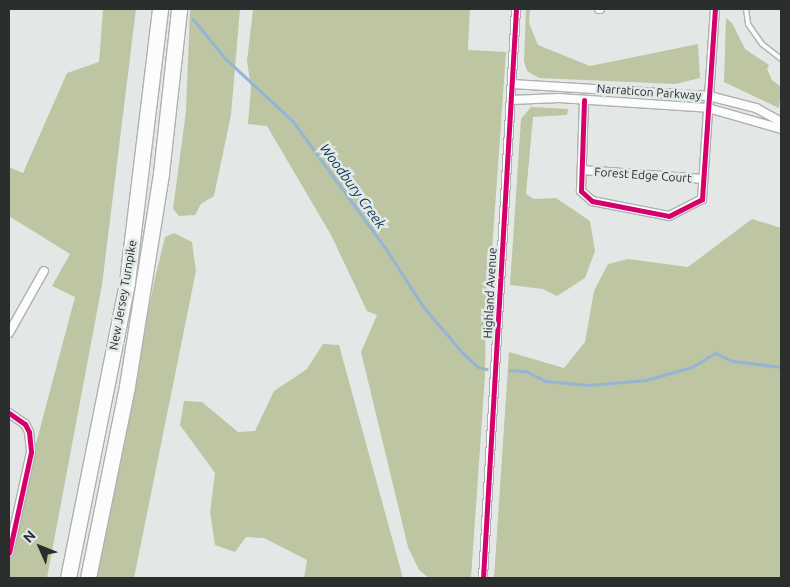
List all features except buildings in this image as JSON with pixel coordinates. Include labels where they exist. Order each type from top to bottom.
[{"type":"highway","name":"New Jersey Turnpike","points":[[68,578],[127,282],[160,9]]},
{"type":"highway","name":"New Jersey Turnpike","points":[[88,578],[127,386],[161,173],[179,9]]},
{"type":"street","name":"Highland Avenue","points":[[483,578],[516,9]]},
{"type":"street","name":"Forest Edge Court","points":[[584,100],[582,191],[592,201],[669,216],[702,199],[715,9]]},
{"type":"street","name":"Narraticon Parkway","points":[[512,84],[709,96],[756,108],[781,122]]},
{"type":"street","name":"Narraticon Parkway","points":[[511,100],[584,100],[708,108],[781,129]]},
{"type":"street","name":"Forest Edge Court","points":[[583,170],[703,179]]},
{"type":"street","points":[[9,333],[44,271]]},
{"type":"street","points":[[9,413],[24,424],[29,432],[30,452],[11,529],[9,553]]},
{"type":"lane","points":[[746,9],[748,24],[762,44],[781,59]]},
{"type":"green space","points":[[103,9],[136,9],[102,285],[47,578],[9,578],[9,556],[26,481],[75,297],[52,286],[70,254],[9,216],[9,167],[23,173],[67,73],[99,62]]},
{"type":"green space","points":[[190,9],[240,9],[231,115],[214,196],[201,204],[195,215],[179,216],[173,209],[186,111]]},
{"type":"green space","points":[[253,9],[470,9],[468,50],[506,52],[492,251],[486,293],[485,376],[471,578],[429,578],[419,570],[408,547],[361,352],[377,315],[367,311],[331,235],[267,126],[248,124],[251,88],[247,61]]},
{"type":"green space","points":[[526,9],[530,9],[529,23],[538,45],[590,66],[698,44],[700,78],[675,84],[539,78],[527,71],[524,61]]},
{"type":"green space","points":[[726,18],[732,23],[745,49],[769,65],[767,69],[772,80],[781,87],[779,108],[724,82]]},
{"type":"green space","points":[[531,107],[568,109],[567,115],[533,117],[526,194],[534,199],[556,198],[590,221],[595,251],[585,278],[557,296],[543,289],[510,285],[521,119]]},
{"type":"green space","points":[[752,219],[781,228],[781,578],[494,578],[509,352],[564,368],[585,342],[594,291],[608,264],[628,259],[688,267]]},
{"type":"green space","points":[[174,233],[192,242],[196,271],[134,578],[96,578],[154,282],[165,237]]},
{"type":"green space","points":[[323,344],[339,345],[403,578],[304,578],[307,560],[264,538],[246,537],[235,552],[215,545],[210,512],[215,473],[180,425],[184,401],[202,402],[238,432],[255,431],[274,391],[307,369]]},
{"type":"waterway","name":"Woodbury Creek","points":[[193,19],[226,59],[293,121],[385,247],[423,306],[463,353],[478,367],[487,369]]},
{"type":"waterway","name":"Woodbury Creek","points":[[510,370],[526,371],[546,381],[588,385],[646,380],[692,367],[715,353],[733,361],[781,367]]},
{"type":"cycle path","points":[[483,578],[516,9]]},
{"type":"cycle path","points":[[584,100],[581,191],[592,201],[669,216],[702,199],[715,9]]},
{"type":"cycle path","points":[[9,413],[25,424],[29,432],[31,452],[9,553]]}]
